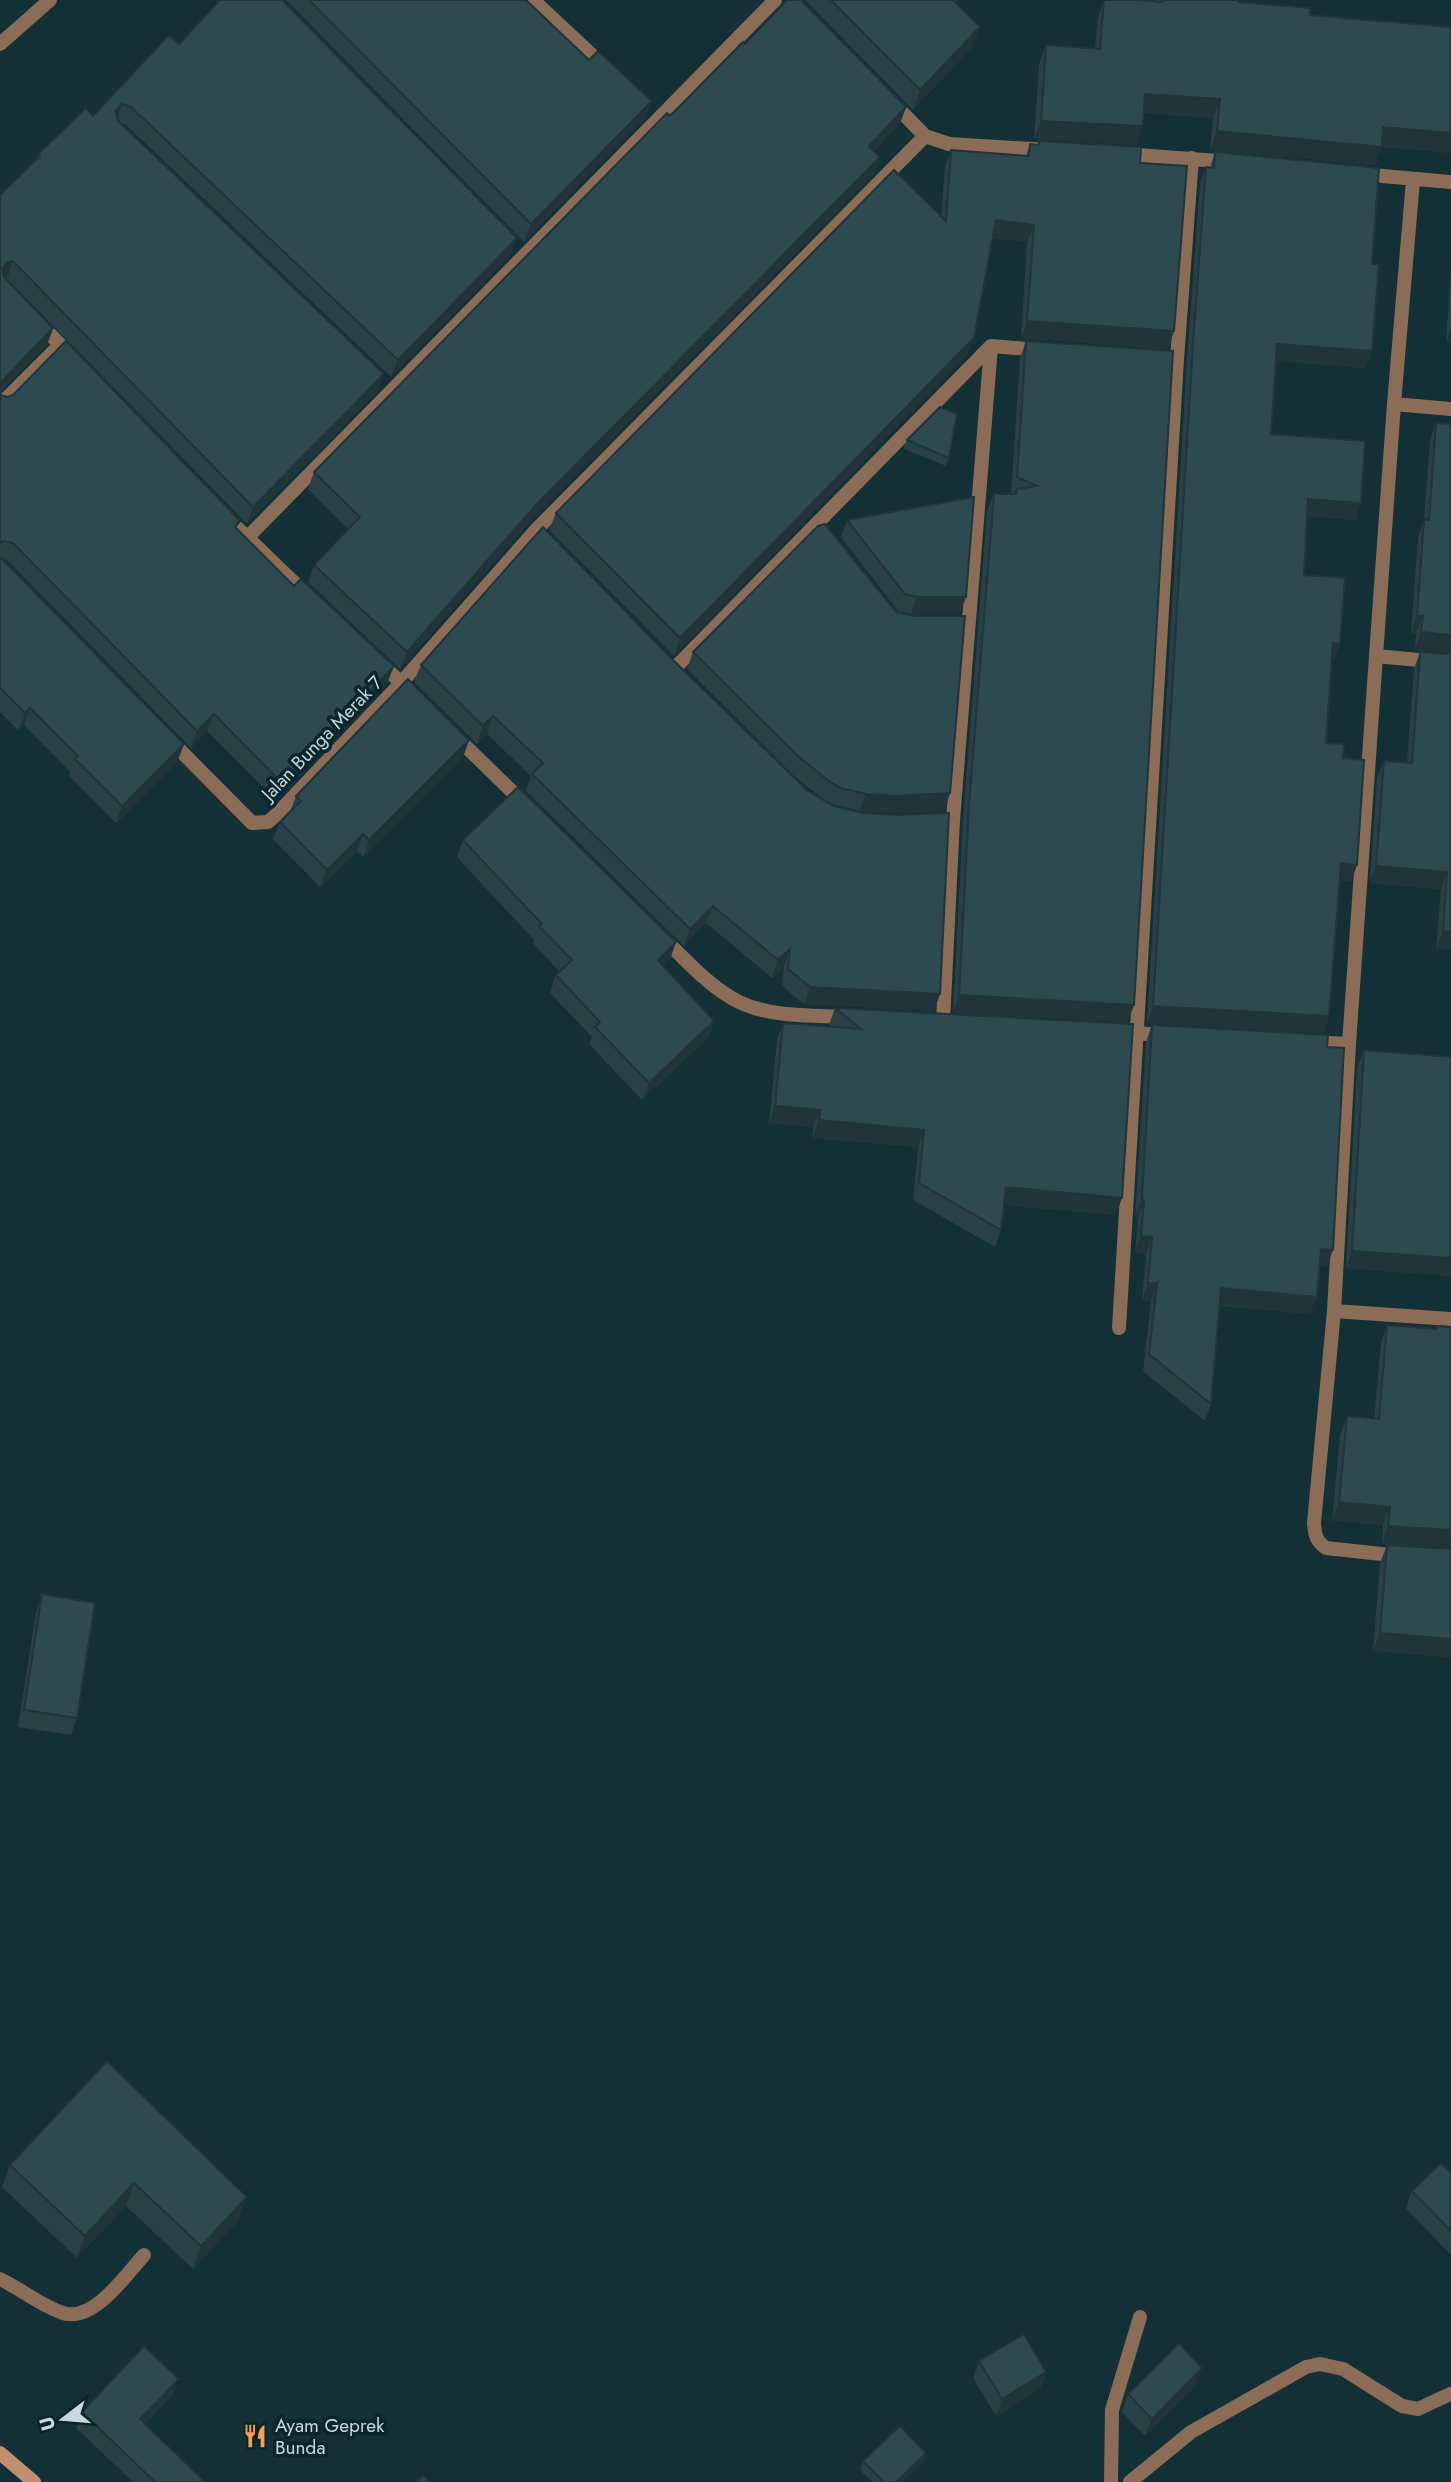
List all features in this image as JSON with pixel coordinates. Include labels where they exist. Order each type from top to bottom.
[{"type":"main road","points":[[1,2456],[34,2482]]},
{"type":"street","points":[[0,44],[50,0]]},
{"type":"street","points":[[533,0],[620,82]]},
{"type":"street","points":[[247,538],[387,386],[519,250],[654,114],[775,0]]},
{"type":"street","points":[[877,87],[925,136],[949,144],[1058,151]]},
{"type":"street","points":[[401,683],[925,136]]},
{"type":"street","points":[[1111,154],[1247,163]]},
{"type":"street","points":[[1119,1328],[1170,359],[1192,158]]},
{"type":"street","points":[[1344,173],[1451,182]]},
{"type":"street","points":[[1413,180],[1394,404],[1349,1044],[1334,1311],[1315,1536],[1326,1548],[1417,1557]]},
{"type":"street","points":[[24,307],[88,374]]},
{"type":"street","points":[[0,405],[60,345]]},
{"type":"street","points":[[991,346],[1057,351]]},
{"type":"street","points":[[673,670],[821,528],[991,346]]},
{"type":"street","points":[[943,1022],[947,820],[963,624],[991,346]]},
{"type":"street","points":[[1394,404],[1451,409]]},
{"type":"street","points":[[209,500],[314,602]]},
{"type":"street","points":[[372,656],[421,702]]},
{"type":"street","points":[[1376,656],[1451,663]]},
{"type":"street","name":"Jalan Bunga Merak 7","points":[[160,730],[245,817],[252,823],[260,824],[276,815],[401,683]]},
{"type":"street","points":[[440,721],[538,817]]},
{"type":"street","points":[[646,922],[695,970],[738,1002],[778,1012],[865,1017]]},
{"type":"street","points":[[1094,1031],[1175,1035]]},
{"type":"street","points":[[1296,1042],[1349,1044]]},
{"type":"street","points":[[1334,1311],[1451,1319]]},
{"type":"street","points":[[0,2279],[64,2313],[85,2313],[96,2306],[144,2255]]},
{"type":"street","points":[[1111,2482],[1112,2410],[1140,2317]]},
{"type":"street","points":[[1130,2482],[1191,2432],[1306,2367],[1320,2364],[1343,2369],[1402,2406],[1418,2409],[1450,2393]]},
{"type":"building","points":[[220,0],[282,0],[517,238],[398,360],[131,107],[122,104],[115,111],[118,121],[384,374],[253,507],[13,261],[2,268],[4,277],[53,328],[0,383],[0,195],[86,108],[93,116],[169,35],[179,44]]},
{"type":"building","points":[[309,0],[526,0],[589,60],[598,51],[652,101],[531,224]]},
{"type":"building","points":[[787,0],[801,0],[906,107],[869,146],[880,157],[535,506],[407,652],[314,565],[360,517],[314,472],[667,113],[669,116],[674,112]]},
{"type":"building","points":[[831,0],[953,0],[980,27],[920,90]]},
{"type":"building","points":[[1104,0],[1239,0],[1310,8],[1310,15],[1451,27],[1451,133],[1383,127],[1382,147],[1217,131],[1220,99],[1145,94],[1143,126],[1041,121],[1046,45],[1100,49]]},
{"type":"building","points":[[1039,141],[1141,147],[1140,163],[1187,166],[1174,331],[1027,321],[1034,225],[996,220],[974,338],[680,638],[556,513],[894,170],[946,221],[951,150],[1029,156],[1030,144],[1039,145]]},
{"type":"building","points":[[1215,152],[1379,168],[1372,264],[1379,264],[1372,351],[1277,344],[1271,434],[1365,441],[1361,503],[1308,499],[1304,575],[1345,578],[1340,644],[1333,643],[1326,743],[1344,744],[1343,758],[1364,760],[1357,865],[1341,863],[1329,1016],[1153,1006],[1193,343],[1206,167],[1214,168]]},
{"type":"building","points":[[66,341],[240,521],[235,527],[294,586],[301,579],[394,666],[282,783],[214,714],[197,731],[13,543],[3,541],[0,544],[0,395],[13,395]]},
{"type":"building","points":[[1026,341],[1173,351],[1134,1005],[959,995],[969,804],[994,494],[1016,494],[1017,489],[1037,486],[1017,477]]},
{"type":"building","points":[[940,407],[957,414],[949,458],[907,440]]},
{"type":"building","points":[[1436,423],[1451,424],[1451,635],[1421,632],[1423,616],[1417,616],[1424,519],[1429,520]]},
{"type":"building","points":[[974,497],[966,597],[917,597],[905,594],[847,520]]},
{"type":"building","points":[[825,524],[896,612],[916,616],[965,616],[950,793],[897,796],[866,794],[841,788],[830,782],[799,757],[693,652],[818,526]]},
{"type":"building","points":[[543,527],[673,660],[808,791],[834,806],[863,813],[949,813],[940,994],[810,987],[788,969],[790,949],[778,960],[713,906],[690,929],[532,774],[543,763],[493,716],[483,726],[421,665]]},
{"type":"building","points":[[0,557],[184,744],[122,806],[75,759],[78,756],[30,708],[25,713],[0,688]]},
{"type":"building","points":[[1420,652],[1451,654],[1451,932],[1443,931],[1447,872],[1376,866],[1384,761],[1412,763]]},
{"type":"building","points":[[408,679],[469,740],[369,840],[363,834],[327,870],[280,822],[301,801],[296,796]]},
{"type":"building","points":[[518,787],[676,942],[658,960],[714,1021],[649,1083],[595,1027],[600,1022],[556,975],[572,960],[463,840]]},
{"type":"building","points":[[835,1008],[1133,1024],[1122,1198],[1006,1187],[1001,1230],[919,1183],[924,1130],[819,1120],[820,1110],[775,1106],[783,1023],[861,1029]]},
{"type":"building","points":[[1152,1025],[1328,1035],[1327,1047],[1344,1048],[1333,1250],[1321,1249],[1317,1297],[1221,1288],[1211,1404],[1149,1354],[1157,1283],[1148,1283],[1152,1237],[1141,1236]]},
{"type":"building","points":[[1364,1050],[1451,1057],[1451,1258],[1352,1251]]},
{"type":"building","points":[[1387,1325],[1436,1329],[1436,1326],[1451,1327],[1451,1530],[1388,1526],[1390,1507],[1339,1502],[1347,1416],[1379,1419]]},
{"type":"building","points":[[1387,1545],[1451,1549],[1451,1639],[1380,1633]]},
{"type":"building","points":[[42,1594],[95,1603],[77,1718],[24,1710]]},
{"type":"building","points":[[107,2061],[247,2197],[201,2246],[134,2183],[85,2236],[10,2165]]},
{"type":"building","points":[[1441,2163],[1451,2173],[1451,2231],[1412,2191]]},
{"type":"building","points":[[1024,2334],[1046,2372],[1002,2399],[979,2361]]},
{"type":"building","points":[[1179,2343],[1202,2368],[1152,2419],[1128,2394]]},
{"type":"building","points":[[144,2346],[179,2379],[140,2419],[205,2482],[155,2482],[82,2412]]},
{"type":"building","points":[[900,2426],[926,2453],[896,2482],[884,2482],[863,2461]]},
{"type":"building","points":[[423,2475],[430,2482],[416,2482]]},
{"type":"place","name":"Ayam Geprek Bunda","points":[[255,2436]]}]
